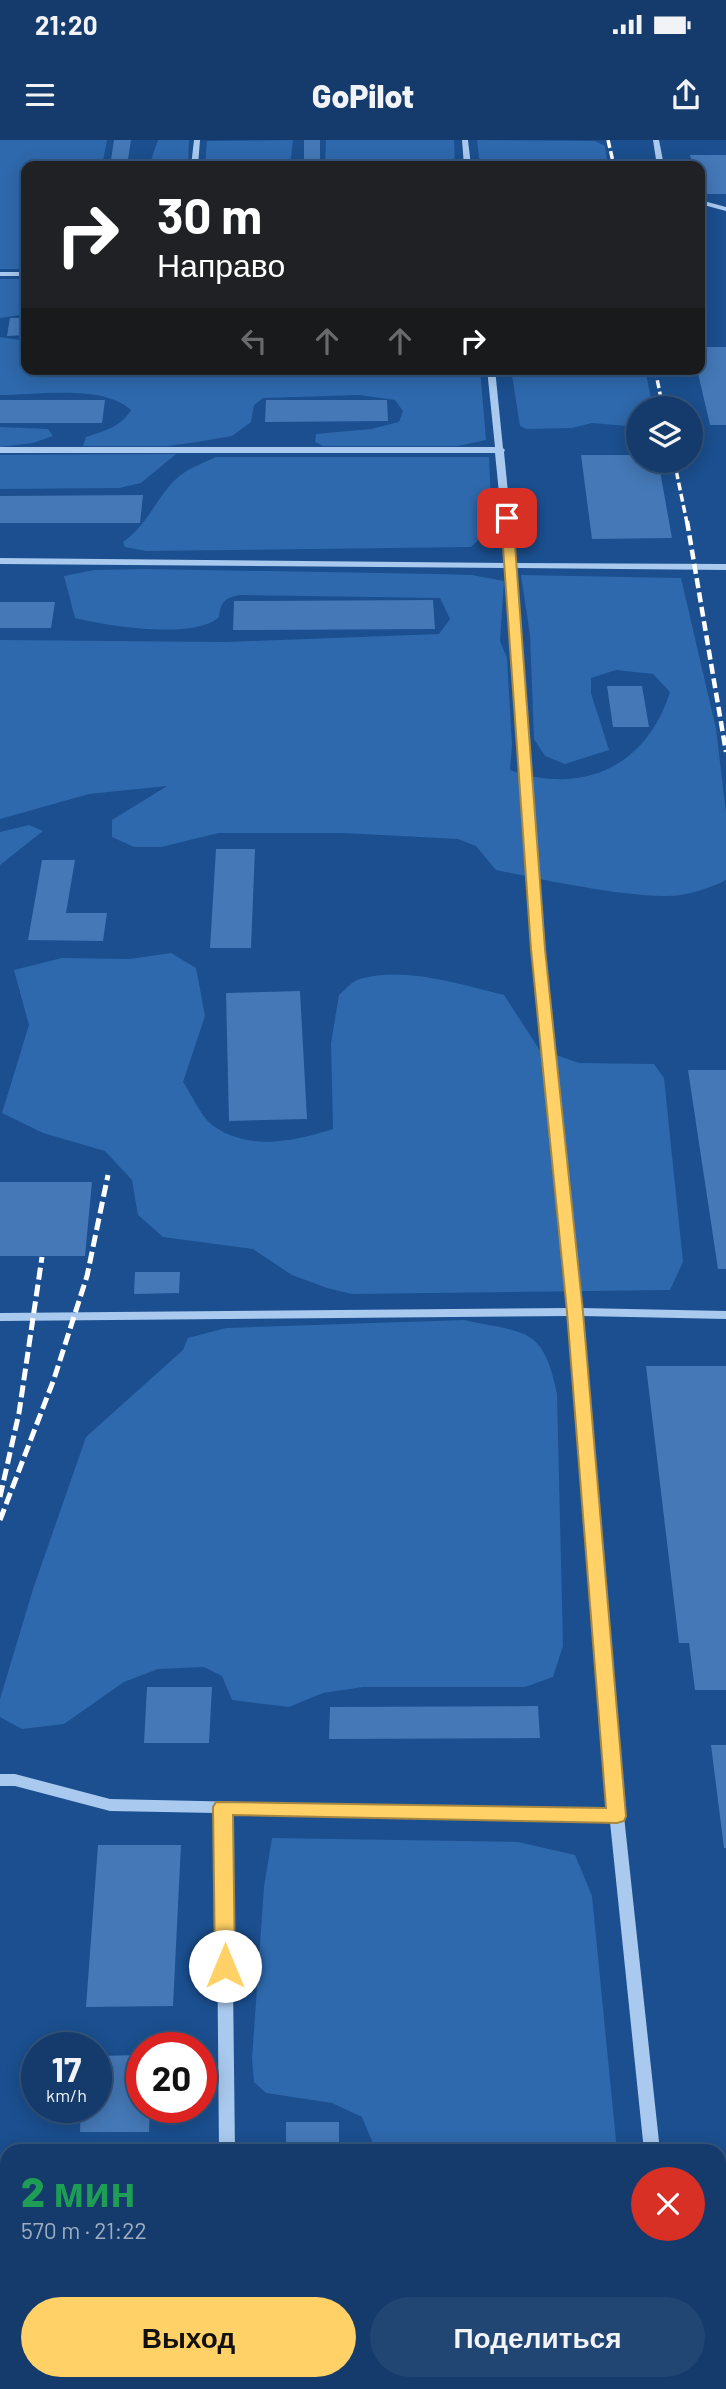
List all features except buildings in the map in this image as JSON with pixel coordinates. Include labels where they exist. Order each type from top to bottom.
[{"type":"lane","points":[[195,161],[197,140]]},
{"type":"lane","points":[[465,140],[467,161]]},
{"type":"lane","points":[[656,140],[660,161]]},
{"type":"lane","points":[[705,203],[726,209]]},
{"type":"lane","points":[[0,274],[21,274]]},
{"type":"lane","points":[[492,375],[511,564],[538,949],[575,1312],[617,1816],[651,2144]]},
{"type":"lane","points":[[0,450],[501,450]]},
{"type":"lane","points":[[0,561],[726,567]]},
{"type":"lane","points":[[0,1317],[575,1312],[726,1315]]},
{"type":"lane","points":[[0,1780],[15,1780],[110,1805],[617,1816]]},
{"type":"lane","points":[[223,1807],[227,2144]]},
{"type":"shaded area","points":[[0,140],[107,140],[103,161],[21,161],[21,269],[0,269]]},
{"type":"shaded area","points":[[158,140],[189,140],[188,161],[151,161]]},
{"type":"shaded area","points":[[293,140],[291,161],[205,161],[207,141]]},
{"type":"shaded area","points":[[326,140],[454,140],[455,161],[325,161]]},
{"type":"shaded area","points":[[477,140],[595,141],[605,146],[607,161],[479,161]]},
{"type":"shaded area","points":[[0,279],[21,279],[21,315],[0,318]]},
{"type":"shaded area","points":[[0,337],[21,340],[21,375],[481,375],[486,440],[458,446],[323,446],[315,442],[316,434],[371,429],[399,422],[403,411],[395,400],[359,395],[263,398],[254,405],[251,422],[232,436],[167,446],[83,446],[86,437],[117,424],[131,410],[119,402],[87,394],[0,395]]},
{"type":"shaded area","points":[[512,375],[646,375],[651,396],[626,396],[626,426],[592,423],[572,428],[526,429],[520,426]]},
{"type":"shaded area","points":[[0,427],[48,429],[53,436],[33,443],[0,447]]},
{"type":"shaded area","points":[[176,454],[141,483],[119,488],[0,489],[0,455]]},
{"type":"shaded area","points":[[216,457],[489,457],[492,527],[471,547],[146,551],[125,547],[123,542],[140,526],[176,479]]},
{"type":"shaded area","points":[[94,570],[472,575],[504,581],[500,641],[507,658],[512,745],[510,770],[537,777],[563,779],[587,776],[609,768],[629,756],[646,739],[660,718],[670,692],[653,674],[616,670],[591,678],[591,693],[609,750],[565,764],[545,756],[534,739],[530,635],[521,575],[681,578],[716,729],[726,812],[726,880],[696,892],[671,896],[602,890],[496,870],[476,846],[458,839],[343,833],[219,833],[161,847],[134,847],[112,837],[112,820],[167,786],[89,794],[0,819],[0,640],[226,642],[439,634],[450,619],[440,598],[240,595],[225,601],[219,617],[207,624],[191,628],[150,629],[75,618],[64,576]]},
{"type":"shaded area","points":[[29,825],[43,831],[0,865],[0,832]]},
{"type":"shaded area","points":[[171,953],[196,968],[205,1016],[183,1082],[210,1123],[243,1139],[288,1140],[333,1129],[331,1043],[339,995],[357,980],[377,976],[433,978],[504,995],[539,1049],[579,1063],[654,1064],[664,1078],[683,1262],[670,1290],[352,1294],[292,1275],[253,1249],[163,1237],[138,1215],[132,1180],[105,1151],[43,1133],[2,1113],[29,1025],[14,970],[62,958],[129,959]]},
{"type":"shaded area","points":[[464,1320],[517,1331],[528,1336],[538,1344],[552,1372],[557,1394],[563,1646],[553,1677],[525,1687],[363,1687],[323,1693],[289,1707],[232,1700],[222,1676],[204,1667],[158,1669],[124,1682],[64,1724],[22,1729],[0,1717],[0,1699],[33,1589],[86,1437],[183,1350],[188,1338],[226,1328]]},
{"type":"shaded area","points":[[272,1838],[518,1842],[575,1855],[592,1896],[616,2144],[373,2144],[362,2117],[332,2103],[266,2093],[254,2082],[252,2059],[264,1887]]},
{"type":"railway","points":[[608,140],[613,161]]},
{"type":"railway","points":[[656,375],[661,396]]},
{"type":"railway","points":[[677,473],[687,523]]},
{"type":"railway","points":[[687,521],[726,752]]},
{"type":"railway","points":[[0,1520],[54,1379],[87,1276],[108,1175]]},
{"type":"railway","points":[[0,1497],[19,1413],[42,1257]]},
{"type":"route","points":[[225,1966],[223,1807],[617,1816],[575,1312],[538,949],[507,518]]}]
